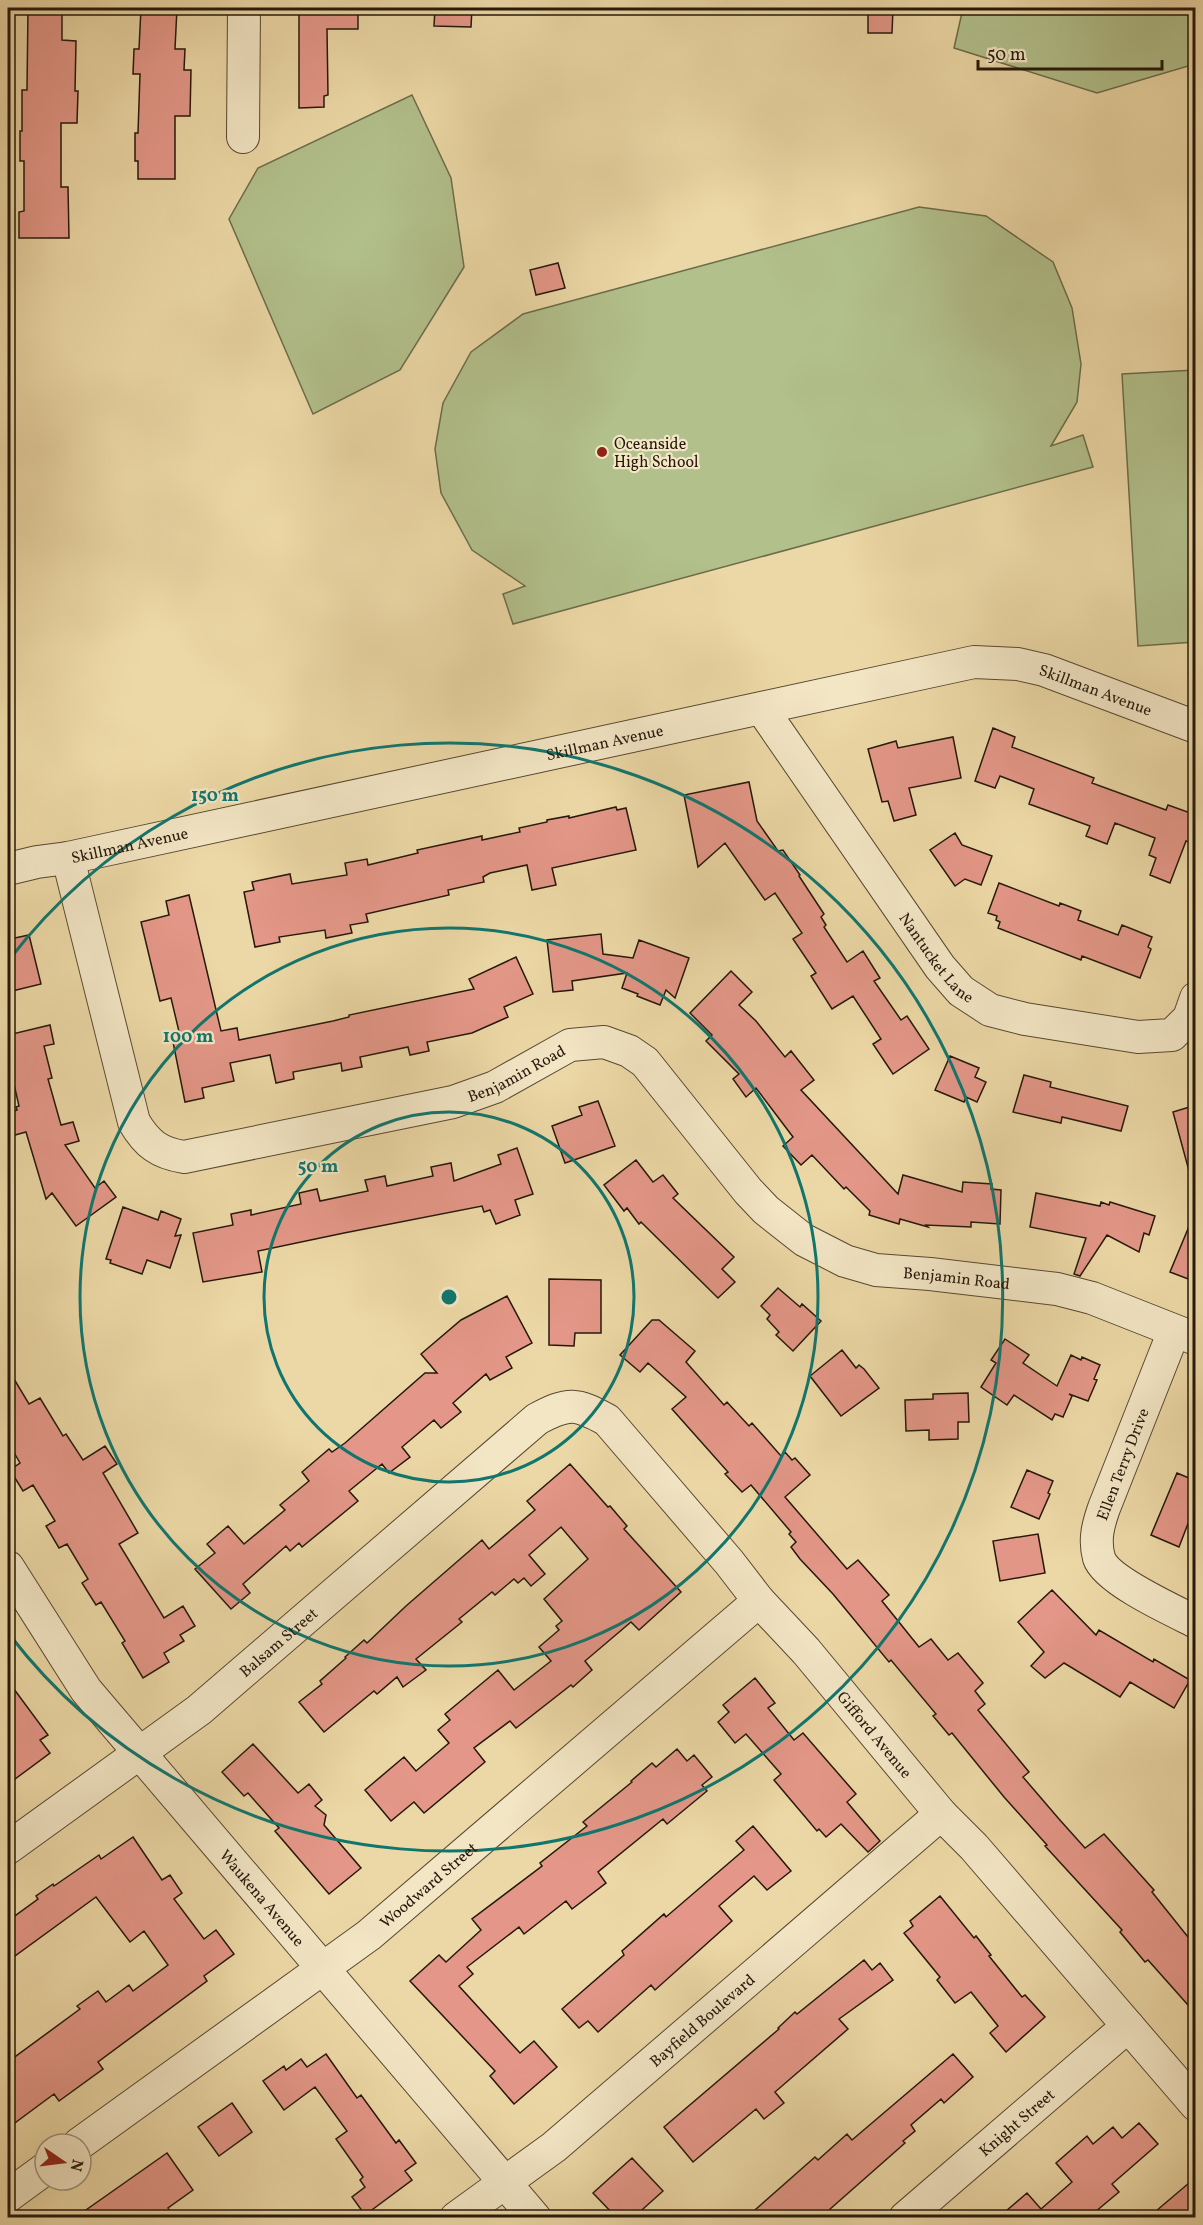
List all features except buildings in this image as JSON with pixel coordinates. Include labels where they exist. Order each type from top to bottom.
[{"type":"street","points":[[243,137],[244,8]]},
{"type":"street","name":"Skillman Avenue","points":[[8,869],[68,858],[974,662],[1007,663],[1044,670],[1196,727]]},
{"type":"street","name":"Nantucket Lane","points":[[762,709],[940,967],[961,991],[990,1010],[1025,1019],[1138,1037],[1172,1035],[1189,1018],[1196,998]]},
{"type":"street","name":"Benjamin Road","points":[[68,858],[134,1122],[144,1139],[166,1154],[184,1157],[453,1102],[495,1087],[570,1045],[604,1042],[629,1051],[645,1062],[760,1203],[804,1240],[825,1251],[845,1261],[876,1270],[1056,1289],[1092,1298],[1185,1335]]},
{"type":"street","name":"Ellen Terry Drive","points":[[1185,1335],[1104,1508],[1096,1534],[1100,1559],[1106,1569],[1130,1587],[1196,1622]]},
{"type":"street","name":"Gifford Avenue","points":[[537,1419],[560,1407],[583,1407],[607,1420],[729,1562],[759,1601],[806,1651],[941,1814],[974,1847],[1196,2105]]},
{"type":"street","name":"Balsam Street","points":[[8,1848],[199,1710],[537,1419]]},
{"type":"street","name":"Waukena Avenue","points":[[8,1567],[86,1690],[535,2217]]},
{"type":"street","name":"Woodward Street","points":[[93,2135],[369,1935],[759,1601]]},
{"type":"street","name":"Bayfield Boulevard","points":[[456,2217],[554,2147],[941,1814]]},
{"type":"street","name":"Knight Street","points":[[905,2217],[1128,2026]]},
{"type":"street","points":[[8,2196],[33,2178]]},
{"type":"green space","points":[[963,8],[1195,8],[1195,64],[1097,93],[954,48]]},
{"type":"green space","points":[[412,95],[451,178],[464,267],[400,370],[313,414],[229,219],[258,168]]},
{"type":"green space","points":[[919,207],[986,216],[1053,262],[1072,308],[1081,364],[1077,402],[1051,446],[1083,435],[1093,467],[513,624],[503,594],[525,586],[472,550],[441,493],[435,449],[443,403],[471,352],[523,314]]},
{"type":"green space","points":[[1195,370],[1195,642],[1138,646],[1122,374]]},
{"type":"place","name":"Oceanside High School","points":[[602,452]]}]
